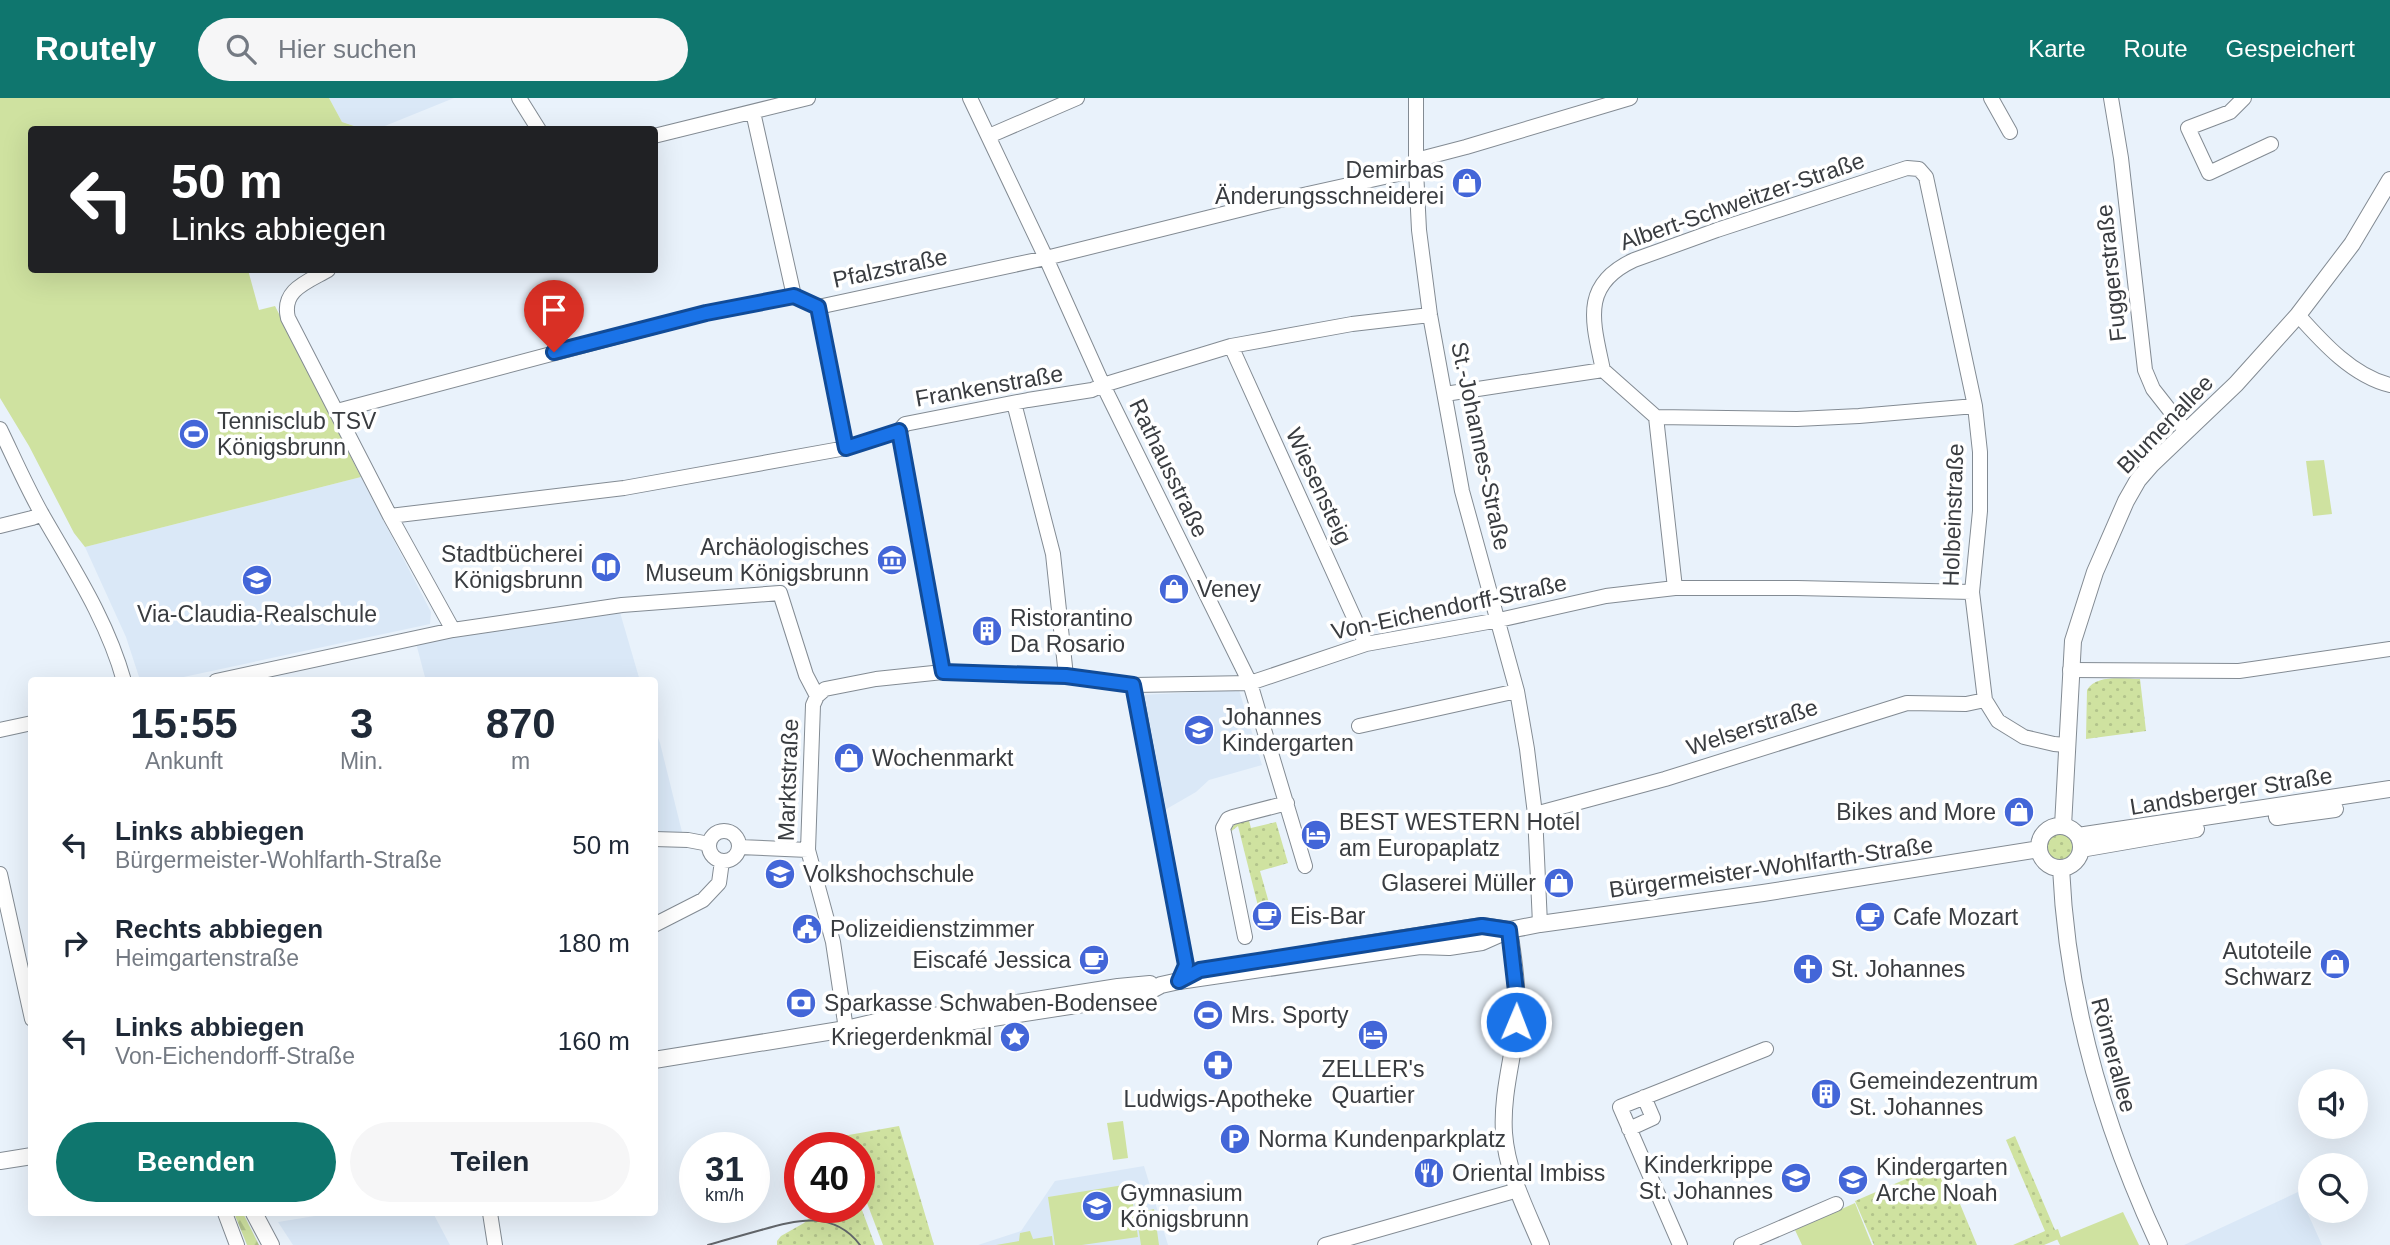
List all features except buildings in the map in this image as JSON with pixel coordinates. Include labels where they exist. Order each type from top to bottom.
[{"type":"street","points":[[519,98],[536,126]]},
{"type":"street","points":[[658,135],[808,98]]},
{"type":"street","name":"Rathausstraße","points":[[970,98],[1103,385],[1250,683],[1305,866]]},
{"type":"street","points":[[989,136],[1077,98]]},
{"type":"street","name":"St.-Johannes-Straße","points":[[1416,98],[1419,230],[1430,315],[1468,517],[1517,691],[1535,814],[1540,925]]},
{"type":"street","name":"Pfalzstraße","points":[[794,296],[818,307],[1046,258],[1416,165],[1630,98]]},
{"type":"street","points":[[1990,98],[2010,132]]},
{"type":"street","name":"Fuggerstraße","points":[[2111,98],[2121,158],[2145,370],[2153,389],[2186,431]]},
{"type":"street","points":[[2244,98],[2230,112],[2188,128],[2209,173],[2271,144]]},
{"type":"street","points":[[337,411],[706,313],[794,296],[752,112]]},
{"type":"street","name":"Albert-Schweitzer-Straße","points":[[1603,370],[1594,328],[1593,303],[1600,285],[1616,269],[1717,230],[1908,168]]},
{"type":"street","name":"Holbeinstraße","points":[[1908,168],[1919,169],[1926,177],[1975,406],[1980,452],[1980,511],[1972,592],[1985,699]]},
{"type":"street","name":"Blumenallee","points":[[2063,826],[2073,641],[2085,597],[2126,501],[2138,480],[2151,465],[2236,384],[2298,315],[2352,244],[2390,180]]},
{"type":"street","points":[[323,273],[296,288],[289,297],[286,308],[288,318],[390,516],[453,630]]},
{"type":"street","points":[[818,307],[846,448]]},
{"type":"street","name":"Frankenstraße","points":[[390,516],[625,488],[846,448],[899,431],[905,424],[1092,390],[1231,346],[1352,324],[1430,315]]},
{"type":"street","points":[[2298,315],[2340,357],[2363,374],[2390,385]]},
{"type":"street","name":"Wiesensteig","points":[[1231,346],[1366,644]]},
{"type":"street","points":[[1445,394],[1603,370],[1656,418],[1675,588]]},
{"type":"street","points":[[1014,403],[1053,554],[1066,676]]},
{"type":"street","points":[[1656,418],[1797,419],[1867,416],[1975,406]]},
{"type":"street","points":[[0,429],[42,514],[87,590],[110,637],[123,677]]},
{"type":"street","points":[[899,431],[943,672]]},
{"type":"street","points":[[0,526],[42,514]]},
{"type":"street","name":"Von-Eichendorff-Straße","points":[[817,696],[825,689],[854,683],[943,672],[1066,676],[1133,685],[1250,683],[1366,644],[1499,620],[1606,596],[1675,588],[1972,592]]},
{"type":"street","points":[[235,677],[453,630],[622,606],[780,593],[806,676],[817,696]]},
{"type":"street","points":[[2070,670],[2239,671],[2390,649]]},
{"type":"street","points":[[1133,685],[1186,965],[1179,981]]},
{"type":"street","points":[[1359,726],[1517,691]]},
{"type":"street","name":"Marktstraße","points":[[817,696],[813,705],[810,745],[808,850],[833,942],[846,1029]]},
{"type":"street","points":[[1985,699],[1998,721],[2024,737],[2066,745]]},
{"type":"street","name":"Welserstraße","points":[[1535,814],[1665,779],[1814,730],[1907,703],[1966,704],[1985,699]]},
{"type":"street","points":[[0,730],[28,724]]},
{"type":"street","name":"Landsberger Straße","points":[[2080,842],[2390,789]]},
{"type":"street","name":"Landsberger Straße","points":[[2080,842],[2390,800]]},
{"type":"street","points":[[1245,937],[1223,828],[1228,819],[1287,803]]},
{"type":"street","points":[[2063,826],[2074,831],[2080,842],[2077,860],[2073,865],[2061,868],[2044,860],[2039,849],[2042,837],[2051,828],[2063,826]]},
{"type":"street","points":[[725,831],[737,838],[739,847],[735,856],[722,861],[711,853],[709,844],[716,833],[725,831]]},
{"type":"street","points":[[658,839],[709,844]]},
{"type":"street","points":[[739,847],[808,850]]},
{"type":"street","name":"Bürgermeister-Wohlfarth-Straße","points":[[658,1059],[846,1029],[896,1026],[1118,987],[1161,985],[1179,981],[1200,970],[1465,937],[1482,926],[1509,930],[2039,849]]},
{"type":"street","points":[[658,923],[703,900],[719,883],[722,861]]},
{"type":"street","name":"Römerallee","points":[[2061,868],[2065,934],[2082,1030],[2112,1135],[2159,1245]]},
{"type":"street","points":[[0,874],[28,1000]]},
{"type":"street","points":[[1509,930],[1517,1000],[1514,1042],[1507,1072],[1504,1133],[1507,1160],[1541,1245]]},
{"type":"street","points":[[1680,1245],[1620,1107],[1766,1049]]},
{"type":"street","points":[[1629,1129],[1653,1118],[1644,1097]]},
{"type":"street","points":[[0,1161],[28,1157]]},
{"type":"street","points":[[1325,1245],[1518,1190]]},
{"type":"street","points":[[1741,1245],[1836,1204]]},
{"type":"street","points":[[226,1216],[237,1245]]},
{"type":"street","points":[[256,1216],[271,1245]]},
{"type":"street","points":[[490,1216],[495,1245]]},
{"type":"shaded area","points":[[329,98],[454,98],[385,126],[354,126],[342,122]]},
{"type":"shaded area","name":"Via-Claudia-Realschule","points":[[361,477],[431,612],[430,624],[184,677],[139,677],[126,637],[85,547]]},
{"type":"shaded area","points":[[619,609],[639,677],[425,677],[416,643]]},
{"type":"shaded area","name":"Johannes Kindergarten","points":[[1239,690],[1262,765],[1209,780],[1196,792],[1163,811],[1140,695]]},
{"type":"shaded area","points":[[658,738],[660,743],[683,836],[658,835]]},
{"type":"shaded area","name":"Gymnasium Königsbrunn","points":[[1144,1166],[1168,1245],[978,1245],[1021,1231],[1055,1181]]},
{"type":"shaded area","points":[[2298,1192],[2298,1223],[2312,1223],[2322,1245],[2184,1245]]},
{"type":"shaded area","points":[[315,1216],[435,1216],[450,1245],[293,1245],[278,1222]]},
{"type":"green space","points":[[0,98],[329,98],[342,122],[354,126],[28,126],[28,273],[249,273],[259,310],[275,306],[361,477],[85,547],[74,533],[29,446],[0,398]]},
{"type":"green space","points":[[2324,460],[2332,514],[2313,516],[2306,461]]},
{"type":"green space","points":[[2111,678],[2140,679],[2146,731],[2086,739],[2087,690],[2091,685]]},
{"type":"green space","points":[[1248,817],[1251,828],[1276,822],[1288,863],[1260,871],[1269,903],[1258,906],[1238,826],[1229,833],[1236,821]]},
{"type":"green space","points":[[2060,834],[2070,837],[2073,847],[2070,857],[2060,860],[2050,857],[2047,847],[2050,837]]},
{"type":"green space","points":[[1123,1121],[1128,1158],[1113,1160],[1107,1123]]},
{"type":"green space","points":[[899,1126],[934,1245],[883,1245],[875,1223],[875,1132],[865,1132]]},
{"type":"green space","points":[[2015,1136],[2055,1230],[2058,1229],[2061,1238],[2044,1245],[2013,1245],[2045,1231],[2006,1140]]},
{"type":"green space","points":[[1943,1163],[1977,1245],[1874,1245],[1855,1201]]},
{"type":"green space","points":[[1130,1184],[1138,1237],[1082,1245],[1055,1245],[1048,1197]]},
{"type":"green space","points":[[1143,1192],[1145,1211],[1154,1209],[1159,1245],[1141,1245],[1133,1193]]},
{"type":"green space","points":[[1855,1203],[1872,1245],[1802,1245],[1795,1230]]},
{"type":"green space","points":[[2123,1212],[2139,1245],[2060,1245],[2057,1239]]},
{"type":"green space","points":[[235,1216],[244,1216],[259,1245],[247,1245]]},
{"type":"green space","points":[[804,1223],[867,1223],[875,1245],[777,1245],[781,1236]]},
{"type":"green space","points":[[1030,1231],[1033,1239],[1052,1236],[1053,1245],[996,1245],[1019,1241],[1020,1233]]},
{"type":"tram line","points":[[708,1245],[801,1221],[826,1222],[838,1226],[860,1245]]},
{"type":"place","name":"Demirbas Änderungsschneiderei","points":[[1467,183]]},
{"type":"place","name":"Tennisclub TSV Königsbrunn","points":[[194,434]]},
{"type":"place","name":"Archäologisches Museum Königsbrunn","points":[[892,560]]},
{"type":"place","name":"Stadtbücherei Königsbrunn","points":[[606,567]]},
{"type":"place","name":"Via-Claudia-Realschule","points":[[257,580]]},
{"type":"place","name":"Veney","points":[[1174,589]]},
{"type":"place","name":"Ristorantino Da Rosario","points":[[987,631]]},
{"type":"place","name":"Johannes Kindergarten","points":[[1199,730]]},
{"type":"place","name":"Wochenmarkt","points":[[849,758]]},
{"type":"place","name":"Bikes and More","points":[[2019,812]]},
{"type":"place","name":"BEST WESTERN Hotel am Europaplatz","points":[[1316,835]]},
{"type":"place","name":"Volkshochschule","points":[[780,874]]},
{"type":"place","name":"Glaserei Müller","points":[[1559,883]]},
{"type":"place","name":"Eis-Bar","points":[[1267,916]]},
{"type":"place","name":"Cafe Mozart","points":[[1870,917]]},
{"type":"place","name":"Polizeidienstzimmer","points":[[807,929]]},
{"type":"place","name":"Eiscafé Jessica","points":[[1094,960]]},
{"type":"place","name":"Autoteile Schwarz","points":[[2335,964]]},
{"type":"place","name":"St. Johannes","points":[[1808,969]]},
{"type":"place","name":"Sparkasse Schwaben-Bodensee","points":[[801,1003]]},
{"type":"place","name":"Mrs. Sporty","points":[[1208,1015]]},
{"type":"place","name":"ZELLER's Quartier","points":[[1373,1035]]},
{"type":"place","name":"Kriegerdenkmal","points":[[1015,1037]]},
{"type":"place","name":"Ludwigs-Apotheke","points":[[1218,1065]]},
{"type":"place","name":"Gemeindezentrum St. Johannes","points":[[1826,1094]]},
{"type":"place","name":"Norma Kundenparkplatz","points":[[1235,1139]]},
{"type":"place","name":"Oriental Imbiss","points":[[1429,1173]]},
{"type":"place","name":"Kinderkrippe St. Johannes","points":[[1796,1178]]},
{"type":"place","name":"Kindergarten Arche Noah","points":[[1853,1180]]},
{"type":"place","name":"Gymnasium Königsbrunn","points":[[1097,1206]]},
{"type":"route","points":[[554,352],[706,313],[794,296],[818,307],[846,448],[899,431],[943,672],[1066,676],[1133,685],[1186,965],[1179,981],[1200,970],[1482,926],[1509,930],[1517,1000],[1516,1022]]}]
